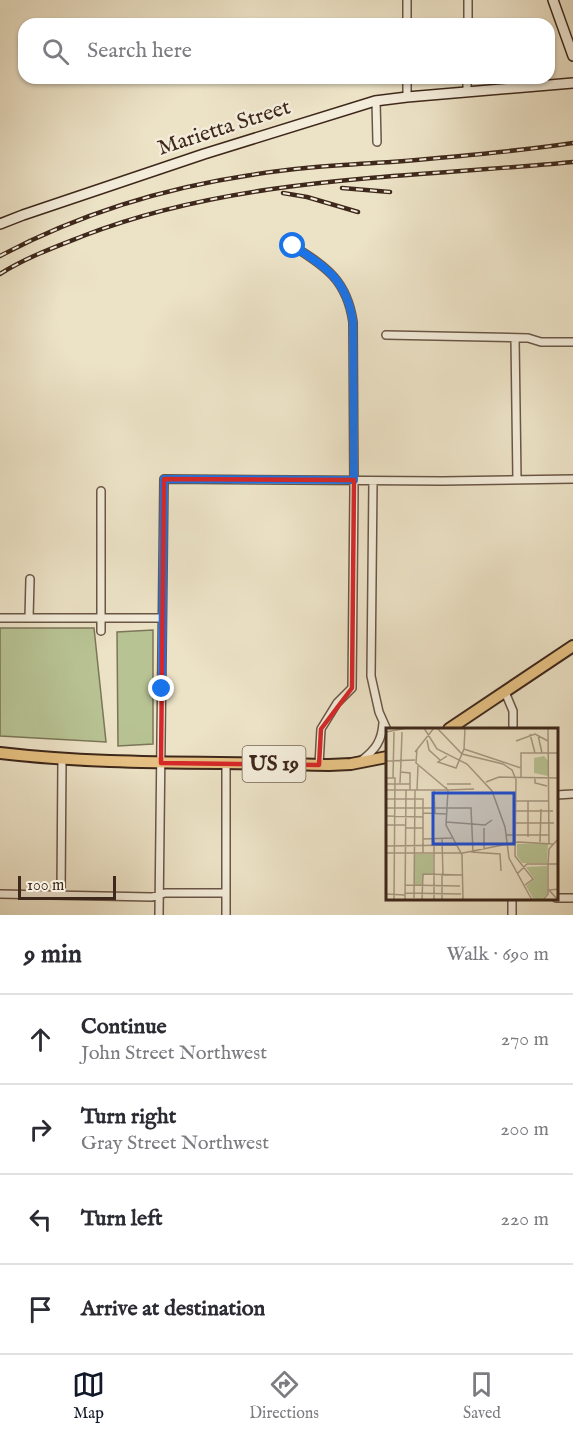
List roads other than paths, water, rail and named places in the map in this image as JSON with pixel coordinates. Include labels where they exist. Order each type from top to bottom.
[{"type":"main road","points":[[553,0],[573,56]]},
{"type":"main road","name":"Marietta Street","points":[[0,224],[204,154],[376,101],[573,84]]},
{"type":"main road","points":[[451,728],[573,646]]},
{"type":"main road","name":"US 19","points":[[0,753],[161,764],[320,765],[358,763],[386,758]]},
{"type":"street","points":[[407,0],[407,18]]},
{"type":"street","points":[[468,0],[468,18]]},
{"type":"street","points":[[407,84],[407,97]]},
{"type":"street","points":[[467,84],[467,92]]},
{"type":"street","points":[[376,101],[376,142]]},
{"type":"street","points":[[293,246],[328,271],[346,292],[353,322],[352,688],[337,703],[321,729],[320,765]]},
{"type":"street","points":[[386,335],[528,338],[541,342],[573,342]]},
{"type":"street","points":[[515,338],[517,480]]},
{"type":"street","points":[[159,915],[164,479],[573,480]]},
{"type":"street","points":[[358,763],[377,746],[385,726],[371,676],[373,481]]},
{"type":"street","points":[[101,491],[101,631]]},
{"type":"street","points":[[29,618],[30,579]]},
{"type":"street","points":[[0,618],[162,618]]},
{"type":"street","points":[[505,692],[513,711],[513,728]]},
{"type":"street","points":[[61,895],[63,759]]},
{"type":"street","points":[[226,764],[226,915]]},
{"type":"street","points":[[0,894],[152,897],[226,893]]},
{"type":"railway","points":[[0,256],[29,241],[90,216],[186,187],[303,168],[460,156],[573,143]]},
{"type":"railway","points":[[0,274],[30,258],[83,236],[142,216],[202,201],[325,182],[573,162]]},
{"type":"railway","points":[[342,188],[390,192]]},
{"type":"railway","points":[[283,193],[307,197],[358,212]]}]
